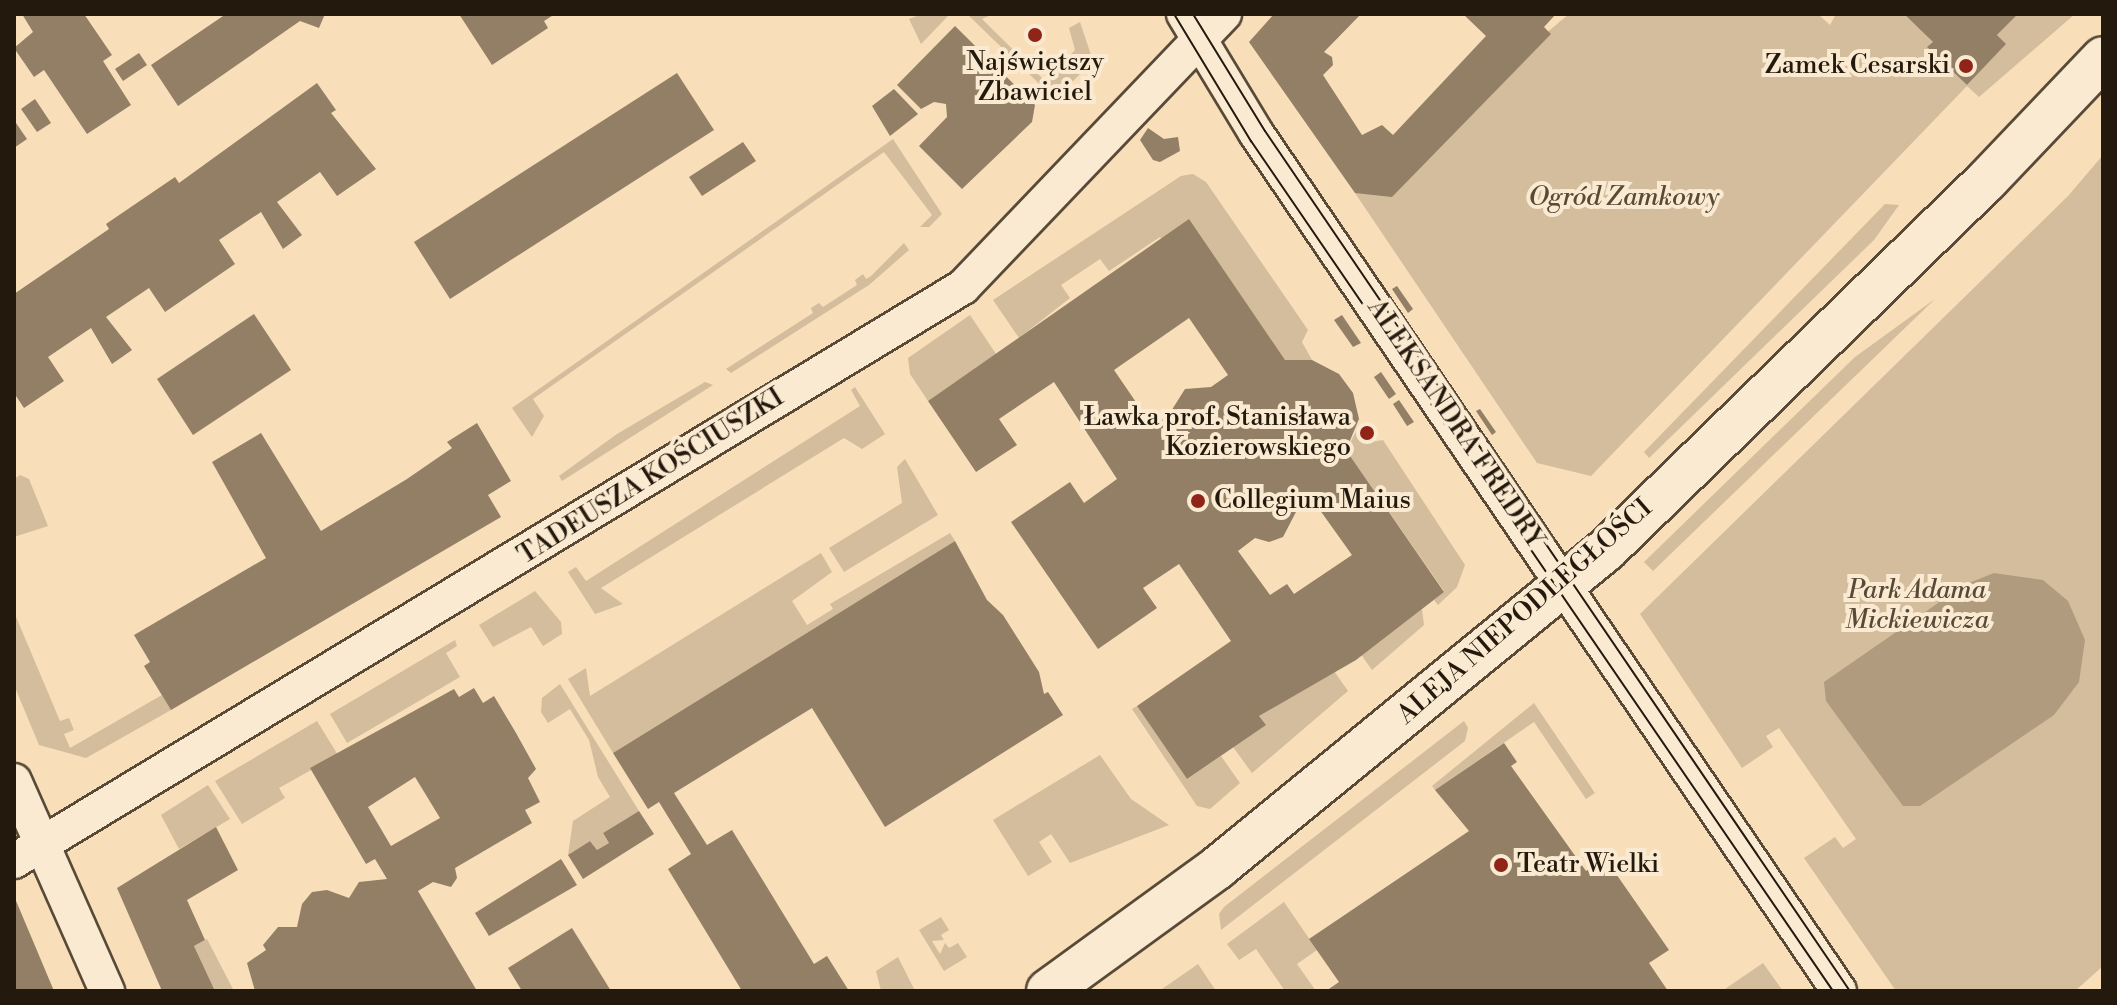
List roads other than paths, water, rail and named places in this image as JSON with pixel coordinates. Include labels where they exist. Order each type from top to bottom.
[{"type":"street","name":"TADEUSZA KOŚCIUSZKI","points":[[28,852],[576,526],[963,287],[1191,28],[1224,14]]},
{"type":"street","name":"ALEKSANDRA FREDRY","points":[[1191,28],[1839,991]]},
{"type":"street","name":"ALEJA NIEPODLEGŁOŚCI","points":[[1048,991],[1217,868],[1564,585],[1883,283],[2103,58]]},
{"type":"street","points":[[14,781],[28,852],[107,991]]},
{"type":"tram line","points":[[1174,14],[1251,141],[1833,991]]},
{"type":"tram line","points":[[1193,14],[1265,131],[1850,991]]},
{"type":"place","name":"Najświętszy Zbawiciel","points":[[1035,35]]},
{"type":"place","name":"Zamek Cesarski","points":[[1966,66]]},
{"type":"place","name":"Ławka prof. Stanisława Kozierowskiego","points":[[1367,433]]},
{"type":"place","name":"Collegium Maius","points":[[1198,501]]},
{"type":"place","name":"Teatr Wielki","points":[[1501,865]]},
{"type":"park label","name":"Ogród Zamkowy","points":[[1624,198]]},
{"type":"park label","name":"Park Adama Mickiewicza","points":[[1917,606]]}]
